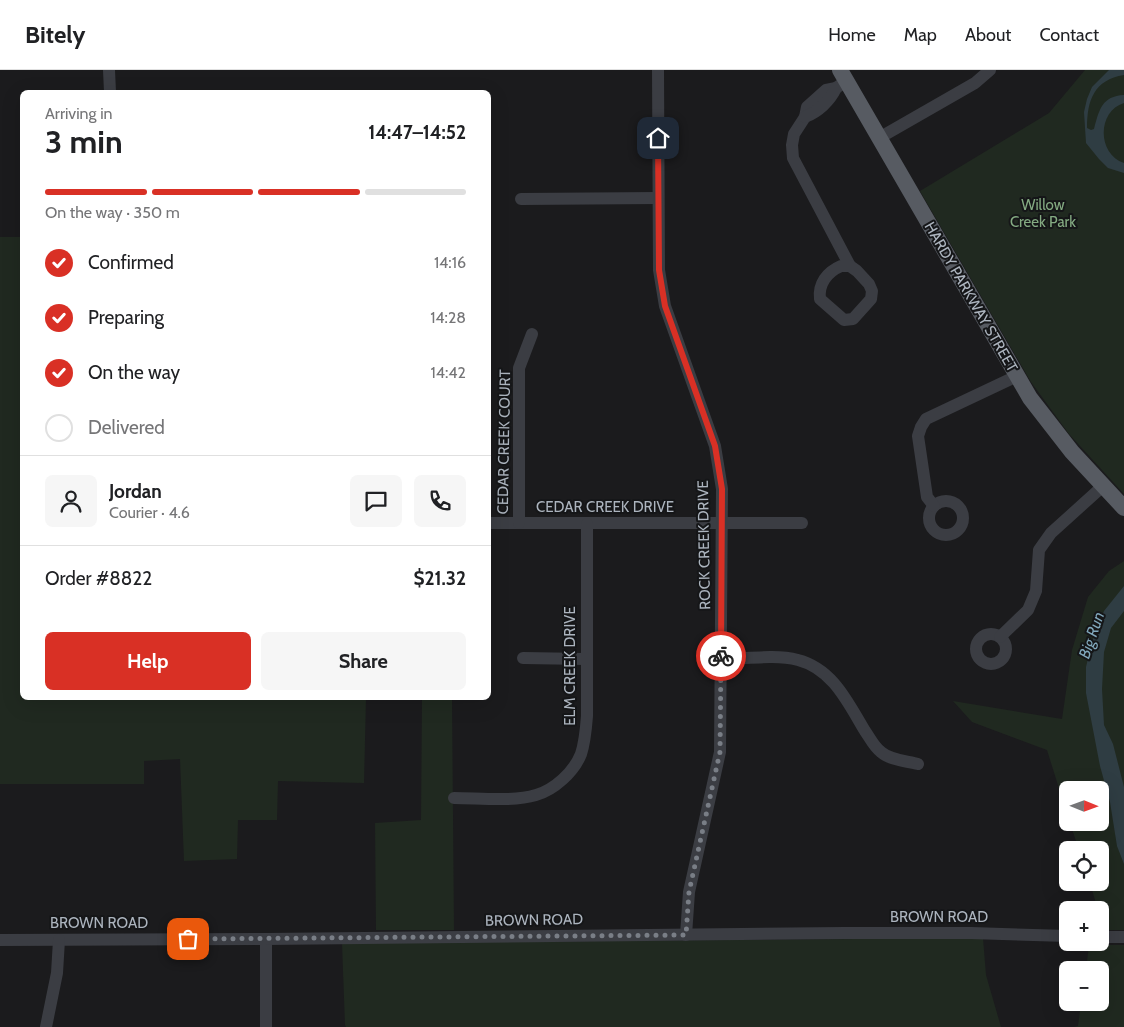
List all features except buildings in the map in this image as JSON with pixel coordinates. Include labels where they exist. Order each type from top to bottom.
[{"type":"main road","name":"HARDY PARKWAY STREET","points":[[841,80],[879,138],[1030,398],[1072,452],[1124,508]]},
{"type":"street","points":[[109,70],[110,90]]},
{"type":"street","name":"ROCK CREEK DRIVE","points":[[658,70],[659,270],[665,306],[715,446],[722,489],[720,752],[689,892],[686,935]]},
{"type":"street","points":[[879,138],[975,83],[990,70]]},
{"type":"street","points":[[841,80],[807,107],[805,117],[794,134],[792,144],[793,158],[850,266],[869,284],[872,292],[871,299],[853,319],[844,320],[820,299],[819,290],[834,269],[841,266],[850,266]]},
{"type":"street","points":[[520,199],[658,198]]},
{"type":"street","name":"CEDAR CREEK COURT","points":[[520,523],[520,368],[532,334]]},
{"type":"street","points":[[934,506],[927,497],[918,436],[920,427],[926,419],[939,412],[1017,376]]},
{"type":"street","points":[[1000,637],[1028,610],[1036,591],[1039,550],[1051,533],[1102,486]]},
{"type":"street","name":"CEDAR CREEK DRIVE","points":[[491,523],[802,523]]},
{"type":"street","name":"ELM CREEK DRIVE","points":[[454,798],[515,798],[536,795],[554,787],[568,773],[580,756],[586,736],[587,524]]},
{"type":"street","points":[[523,658],[586,659]]},
{"type":"street","points":[[721,659],[783,658],[799,661],[814,667],[828,676],[839,689],[873,743],[882,753],[893,758],[918,764]]},
{"type":"street","name":"BROWN ROAD","points":[[0,940],[845,933],[971,933],[1059,936]]},
{"type":"street","points":[[1109,937],[1124,937]]},
{"type":"street","points":[[266,939],[266,1027]]},
{"type":"street","points":[[46,1027],[57,973],[58,940]]},
{"type":"green space","name":"Willow Creek Park","points":[[1085,70],[1124,70],[1124,494],[1069,434],[1031,382],[920,191],[1049,113]]},
{"type":"green space","points":[[0,237],[20,237],[20,700],[366,700],[364,783],[278,781],[277,820],[238,820],[237,859],[184,861],[180,759],[144,761],[144,784],[0,784]]},
{"type":"green space","points":[[1124,561],[1124,930],[1109,930],[1109,901],[1095,901],[1092,891],[1109,891],[1109,841],[1076,841],[1073,831],[1109,831],[1109,781],[1059,781],[1059,788],[1047,750],[972,722],[953,701],[1062,719],[1072,650],[1088,597],[1109,571]]},
{"type":"green space","points":[[422,700],[452,700],[454,930],[376,930],[375,823],[421,820]]},
{"type":"green space","points":[[983,938],[986,975],[1001,1027],[346,1027],[345,1025],[342,943]]},
{"type":"green space","points":[[1109,945],[1124,945],[1124,1027],[1074,1027],[1078,1026],[1080,1011],[1109,1011],[1109,961],[1087,961],[1088,951],[1109,951]]},
{"type":"shaded area","points":[[1109,70],[1124,70],[1124,75],[1106,81],[1094,93],[1087,118],[1087,128],[1094,129],[1100,110],[1106,101],[1124,95],[1124,103],[1109,114],[1105,123],[1104,133],[1109,151],[1115,158],[1124,163],[1124,173],[1108,168],[1086,143],[1084,112],[1087,99],[1092,87]]},
{"type":"shaded area","points":[[1124,586],[1124,611],[1111,628],[1104,652],[1102,689],[1104,725],[1113,744],[1124,787],[1124,864],[1117,846],[1109,798],[1109,781],[1104,781],[1100,766],[1086,693],[1086,667],[1093,639],[1104,611]]},
{"type":"way so far","points":[[188,939],[686,935],[689,892],[720,752],[721,656]]},
{"type":"route","points":[[658,138],[659,270],[665,306],[715,446],[722,489],[721,656]]},
{"type":"water label","name":"Big Run","points":[[1091,635]]}]
